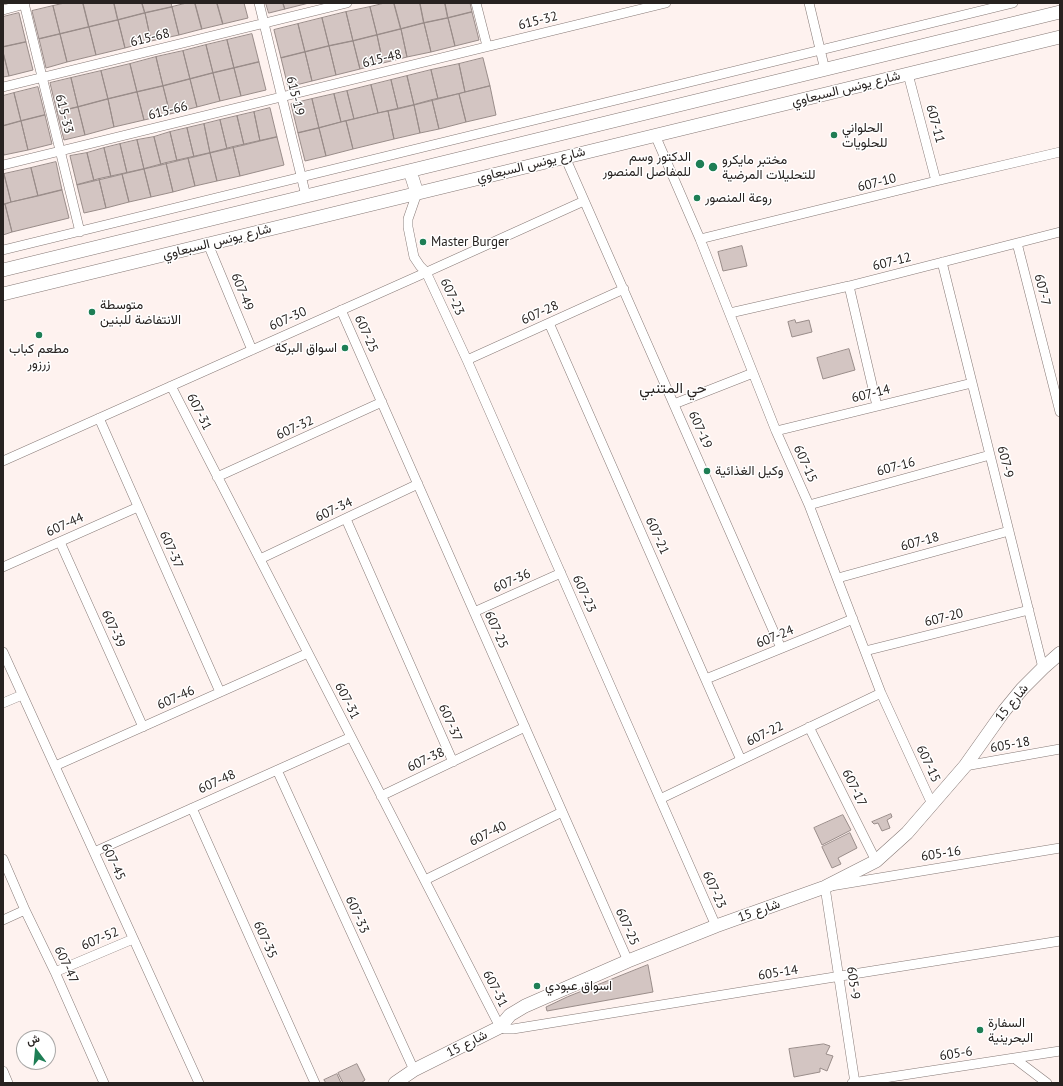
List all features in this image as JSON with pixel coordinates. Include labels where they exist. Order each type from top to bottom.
[{"type":"main road","name":"شارع يونس السبعاوي","points":[[3,270],[1060,12]]},
{"type":"main road","name":"شارع يونس السبعاوي","points":[[3,294],[1060,37]]},
{"type":"main road","points":[[410,171],[416,193]]},
{"type":"main road","name":"شارع 15","points":[[395,1083],[414,1070],[500,1027],[510,1015],[525,1006],[716,926],[825,886],[876,861],[907,833],[965,766],[1004,711],[1022,689],[1060,653]]},
{"type":"street","name":"615-19","points":[[259,3],[306,196]]},
{"type":"street","name":"615-68","points":[[3,87],[347,3]]},
{"type":"street","points":[[476,3],[487,46]]},
{"type":"street","name":"615-32","points":[[487,46],[666,3]]},
{"type":"street","points":[[809,3],[825,70]]},
{"type":"street","points":[[3,250],[1013,3]]},
{"type":"street","points":[[3,10],[24,4]]},
{"type":"street","name":"615-33","points":[[24,4],[80,232]]},
{"type":"street","name":"615-48","points":[[282,97],[487,46]]},
{"type":"street","name":"607-11","points":[[908,74],[936,182]]},
{"type":"street","name":"615-66","points":[[3,165],[282,97]]},
{"type":"street","name":"607-15","points":[[655,135],[700,239],[776,431],[809,505],[881,693],[932,804]]},
{"type":"street","name":"607-10","points":[[700,239],[1060,152]]},
{"type":"street","name":"607-19","points":[[565,157],[781,648]]},
{"type":"street","name":"607-23","points":[[416,193],[408,219],[408,227],[414,257],[426,272],[467,360],[716,926]]},
{"type":"street","name":"607-30","points":[[3,461],[584,200]]},
{"type":"street","name":"607-12","points":[[730,313],[849,286],[1060,232]]},
{"type":"street","name":"607-7","points":[[1017,243],[1060,412]]},
{"type":"street","name":"607-49","points":[[208,244],[252,350]]},
{"type":"street","name":"607-9","points":[[942,262],[1043,668]]},
{"type":"street","points":[[849,286],[877,406]]},
{"type":"street","name":"607-28","points":[[467,360],[624,289]]},
{"type":"street","name":"607-25","points":[[341,310],[628,962]]},
{"type":"street","name":"607-21","points":[[549,323],[742,760]]},
{"type":"street","points":[[674,404],[753,372]]},
{"type":"street","name":"607-14","points":[[776,431],[972,382]]},
{"type":"street","name":"607-31","points":[[171,386],[500,1027]]},
{"type":"street","name":"607-32","points":[[217,477],[382,402]]},
{"type":"street","name":"607-37","points":[[99,418],[220,692]]},
{"type":"street","name":"607-16","points":[[809,505],[990,455]]},
{"type":"street","name":"607-34","points":[[260,559],[418,484]]},
{"type":"street","name":"607-44","points":[[3,567],[138,507]]},
{"type":"street","name":"607-37","points":[[346,519],[453,762]]},
{"type":"street","name":"607-18","points":[[838,578],[1009,531]]},
{"type":"street","name":"607-39","points":[[60,542],[143,727]]},
{"type":"street","name":"607-36","points":[[474,612],[561,573]]},
{"type":"street","name":"607-20","points":[[865,651],[1029,610]]},
{"type":"street","name":"607-24","points":[[706,679],[853,619]]},
{"type":"street","name":"607-45","points":[[3,652],[199,1083]]},
{"type":"street","name":"607-46","points":[[55,766],[308,653]]},
{"type":"street","name":"607-22","points":[[660,799],[881,693]]},
{"type":"street","points":[[3,703],[22,695]]},
{"type":"street","name":"607-38","points":[[381,796],[525,727]]},
{"type":"street","name":"607-17","points":[[809,727],[876,861]]},
{"type":"street","name":"607-48","points":[[94,852],[351,736]]},
{"type":"street","name":"605-18","points":[[965,766],[1060,749]]},
{"type":"street","name":"607-33","points":[[277,770],[414,1070]]},
{"type":"street","name":"607-35","points":[[192,808],[315,1083]]},
{"type":"street","name":"607-40","points":[[425,880],[562,812]]},
{"type":"street","name":"605-16","points":[[825,886],[1060,848]]},
{"type":"street","name":"607-47","points":[[3,859],[104,1083]]},
{"type":"street","name":"605-9","points":[[825,886],[854,1083]]},
{"type":"street","points":[[3,920],[25,910]]},
{"type":"street","name":"607-52","points":[[55,972],[134,939]]},
{"type":"street","name":"605-14","points":[[500,1027],[505,1029],[513,1029],[698,998],[1060,941]]},
{"type":"street","name":"605-6","points":[[854,1083],[1060,1051]]},
{"type":"street","points":[[1014,1058],[1047,1083]]},
{"type":"street","points":[[3,1071],[8,1083]]},
{"type":"building","points":[[65,3],[83,3],[89,27],[60,34],[53,6]]},
{"type":"building","points":[[83,3],[114,3],[118,20],[89,27]]},
{"type":"building","points":[[114,3],[142,3],[145,13],[118,20]]},
{"type":"building","points":[[142,3],[171,3],[172,7],[145,13]]},
{"type":"building","points":[[187,3],[195,3],[202,29],[179,35],[172,7]]},
{"type":"building","points":[[195,3],[217,3],[223,24],[202,29]]},
{"type":"building","points":[[217,3],[244,3],[248,18],[223,24]]},
{"type":"building","points":[[266,3],[283,3],[285,9],[269,13]]},
{"type":"building","points":[[283,3],[309,3],[285,9]]},
{"type":"building","points":[[385,3],[394,3],[401,29],[377,35],[370,7]]},
{"type":"building","points":[[394,3],[420,3],[424,23],[401,29]]},
{"type":"building","points":[[420,3],[445,3],[448,18],[424,23]]},
{"type":"building","points":[[445,3],[470,3],[472,12],[448,18]]},
{"type":"building","points":[[53,6],[60,34],[39,39],[32,11]]},
{"type":"building","points":[[172,7],[179,35],[151,41],[145,13]]},
{"type":"building","points":[[370,7],[377,35],[353,41],[346,12]]},
{"type":"building","points":[[346,12],[353,41],[329,46],[322,18]]},
{"type":"building","points":[[472,12],[479,40],[455,46],[448,18]]},
{"type":"building","points":[[19,13],[26,42],[3,47],[3,17]]},
{"type":"building","points":[[145,13],[151,41],[125,48],[118,20]]},
{"type":"building","points":[[322,18],[329,46],[305,52],[298,24]]},
{"type":"building","points":[[448,18],[455,46],[431,52],[424,23]]},
{"type":"building","points":[[118,20],[125,48],[96,55],[89,27]]},
{"type":"building","points":[[424,23],[431,52],[407,57],[401,29]]},
{"type":"building","points":[[298,24],[305,52],[281,58],[274,30]]},
{"type":"building","points":[[89,27],[96,55],[67,62],[60,34]]},
{"type":"building","points":[[401,29],[407,57],[383,63],[377,35]]},
{"type":"building","points":[[60,34],[67,62],[46,68],[39,39]]},
{"type":"building","points":[[252,34],[259,62],[234,68],[227,40]]},
{"type":"building","points":[[377,35],[383,63],[360,69],[353,41]]},
{"type":"building","points":[[227,40],[234,68],[213,73],[206,45]]},
{"type":"building","points":[[353,41],[360,69],[336,75],[329,46]]},
{"type":"building","points":[[26,42],[33,70],[9,76],[3,47]]},
{"type":"building","points":[[206,45],[213,73],[190,79],[183,51]]},
{"type":"building","points":[[329,46],[336,75],[312,81],[305,52]]},
{"type":"building","points":[[183,51],[190,79],[163,86],[156,57]]},
{"type":"building","points":[[3,52],[9,76],[3,77]]},
{"type":"building","points":[[305,52],[312,81],[288,87],[281,58]]},
{"type":"building","points":[[156,57],[163,86],[137,92],[130,64]]},
{"type":"building","points":[[483,58],[490,86],[465,92],[459,64]]},
{"type":"building","points":[[259,62],[266,90],[241,96],[234,68]]},
{"type":"building","points":[[130,64],[137,92],[108,99],[101,71]]},
{"type":"building","points":[[459,64],[465,92],[438,99],[431,70]]},
{"type":"building","points":[[234,68],[241,96],[220,101],[213,73]]},
{"type":"building","points":[[431,70],[438,99],[414,105],[407,76]]},
{"type":"building","points":[[101,71],[108,99],[78,107],[71,78]]},
{"type":"building","points":[[213,73],[220,101],[197,107],[190,79]]},
{"type":"building","points":[[407,76],[414,105],[398,109],[391,80]]},
{"type":"building","points":[[71,78],[78,107],[57,112],[50,83]]},
{"type":"building","points":[[190,79],[197,107],[170,114],[163,86]]},
{"type":"building","points":[[391,80],[398,109],[378,113],[371,85]]},
{"type":"building","points":[[371,85],[378,113],[354,119],[347,91]]},
{"type":"building","points":[[163,86],[170,114],[144,120],[137,92]]},
{"type":"building","points":[[490,86],[496,115],[466,122],[459,94]]},
{"type":"building","points":[[38,87],[45,115],[21,121],[14,93]]},
{"type":"building","points":[[347,91],[354,119],[341,122],[334,94]]},
{"type":"building","points":[[137,92],[144,120],[114,127],[108,99]]},
{"type":"building","points":[[14,93],[21,121],[3,126],[3,96]]},
{"type":"building","points":[[334,94],[341,122],[319,128],[312,99]]},
{"type":"building","points":[[459,94],[466,122],[439,129],[432,100]]},
{"type":"building","points":[[108,99],[114,127],[85,135],[78,107]]},
{"type":"building","points":[[312,99],[319,128],[298,133],[291,104]]},
{"type":"building","points":[[432,100],[439,129],[420,133],[414,105]]},
{"type":"building","points":[[414,105],[420,133],[394,139],[388,111]]},
{"type":"building","points":[[78,107],[85,135],[64,140],[57,112]]},
{"type":"building","points":[[270,108],[277,137],[260,141],[254,112]]},
{"type":"building","points":[[388,111],[394,139],[353,149],[346,121]]},
{"type":"building","points":[[254,112],[260,141],[244,145],[237,116]]},
{"type":"building","points":[[45,115],[52,144],[28,150],[21,121]]},
{"type":"building","points":[[237,116],[244,145],[227,149],[220,120]]},
{"type":"building","points":[[220,120],[227,149],[210,153],[204,124]]},
{"type":"building","points":[[21,121],[28,150],[4,155],[3,126]]},
{"type":"building","points":[[346,121],[353,149],[326,156],[319,128]]},
{"type":"building","points":[[204,124],[210,153],[194,157],[187,128]]},
{"type":"building","points":[[187,128],[194,157],[177,161],[170,132]]},
{"type":"building","points":[[319,128],[326,156],[305,161],[298,133]]},
{"type":"building","points":[[170,132],[177,161],[161,165],[154,137]]},
{"type":"building","points":[[154,137],[161,165],[144,169],[137,140]]},
{"type":"building","points":[[277,137],[284,165],[240,176],[233,147]]},
{"type":"building","points":[[137,140],[144,169],[127,173],[120,144]]},
{"type":"building","points":[[120,144],[127,173],[111,177],[104,148]]},
{"type":"building","points":[[233,147],[240,176],[217,181],[210,153]]},
{"type":"building","points":[[104,148],[111,177],[94,181],[87,153]]},
{"type":"building","points":[[87,153],[94,181],[77,185],[70,156]]},
{"type":"building","points":[[210,153],[217,181],[195,186],[188,158]]},
{"type":"building","points":[[188,158],[195,186],[173,192],[166,163]]},
{"type":"building","points":[[56,162],[62,190],[38,196],[31,168]]},
{"type":"building","points":[[166,163],[173,192],[151,197],[144,169]]},
{"type":"building","points":[[31,168],[38,196],[11,202],[4,174]]},
{"type":"building","points":[[144,169],[151,197],[129,202],[122,174]]},
{"type":"building","points":[[3,174],[11,202],[3,205]]},
{"type":"building","points":[[122,174],[129,202],[106,208],[99,179]]},
{"type":"building","points":[[99,179],[106,208],[84,213],[77,185]]},
{"type":"building","points":[[62,190],[69,218],[12,232],[5,204]]},
{"type":"building","points":[[5,204],[12,232],[3,235],[3,205]]},
{"type":"building","points":[[742,246],[747,266],[723,271],[718,252]]},
{"type":"building","points":[[795,320],[796,323],[809,320],[812,332],[792,337],[788,322]]},
{"type":"building","points":[[849,349],[855,370],[823,379],[817,358]]},
{"type":"building","points":[[891,814],[892,817],[887,820],[890,828],[882,831],[878,823],[874,824],[872,822]]},
{"type":"building","points":[[843,815],[851,830],[822,845],[814,828]]},
{"type":"building","points":[[850,833],[857,848],[838,858],[841,864],[832,868],[822,847]]},
{"type":"building","points":[[648,965],[653,992],[547,1011],[546,1007],[567,997]]},
{"type":"building","points":[[824,1044],[830,1046],[826,1054],[833,1056],[827,1071],[820,1068],[820,1072],[794,1077],[789,1049]]},
{"type":"building","points":[[357,1064],[365,1080],[361,1083],[343,1083],[338,1073]]},
{"type":"building","points":[[337,1074],[341,1083],[326,1083],[324,1080]]},
{"type":"place","name":"الحلواني للحلويات","points":[[834,135]]},
{"type":"place","name":"الدكتور وسم للمفاصل المنصور","points":[[700,164]]},
{"type":"place","name":"مختبر مايكرو للتحليلات المرضية","points":[[713,167]]},
{"type":"place","name":"روعة المنصور","points":[[697,198]]},
{"type":"place","name":"Master Burger","points":[[423,242]]},
{"type":"place","name":"متوسطة الانتفاضة للبنين","points":[[92,312]]},
{"type":"place","name":"مطعم كباب زرزور","points":[[39,335]]},
{"type":"place","name":"اسواق البركة","points":[[345,348]]},
{"type":"place","name":"وكيل الغذائية","points":[[707,471]]},
{"type":"place","name":"اسواق عبودي","points":[[537,986]]},
{"type":"place","name":"السفارة البحرينية","points":[[980,1030]]},
{"type":"district","name":"حي المتنبي","points":[[673,389]]}]
